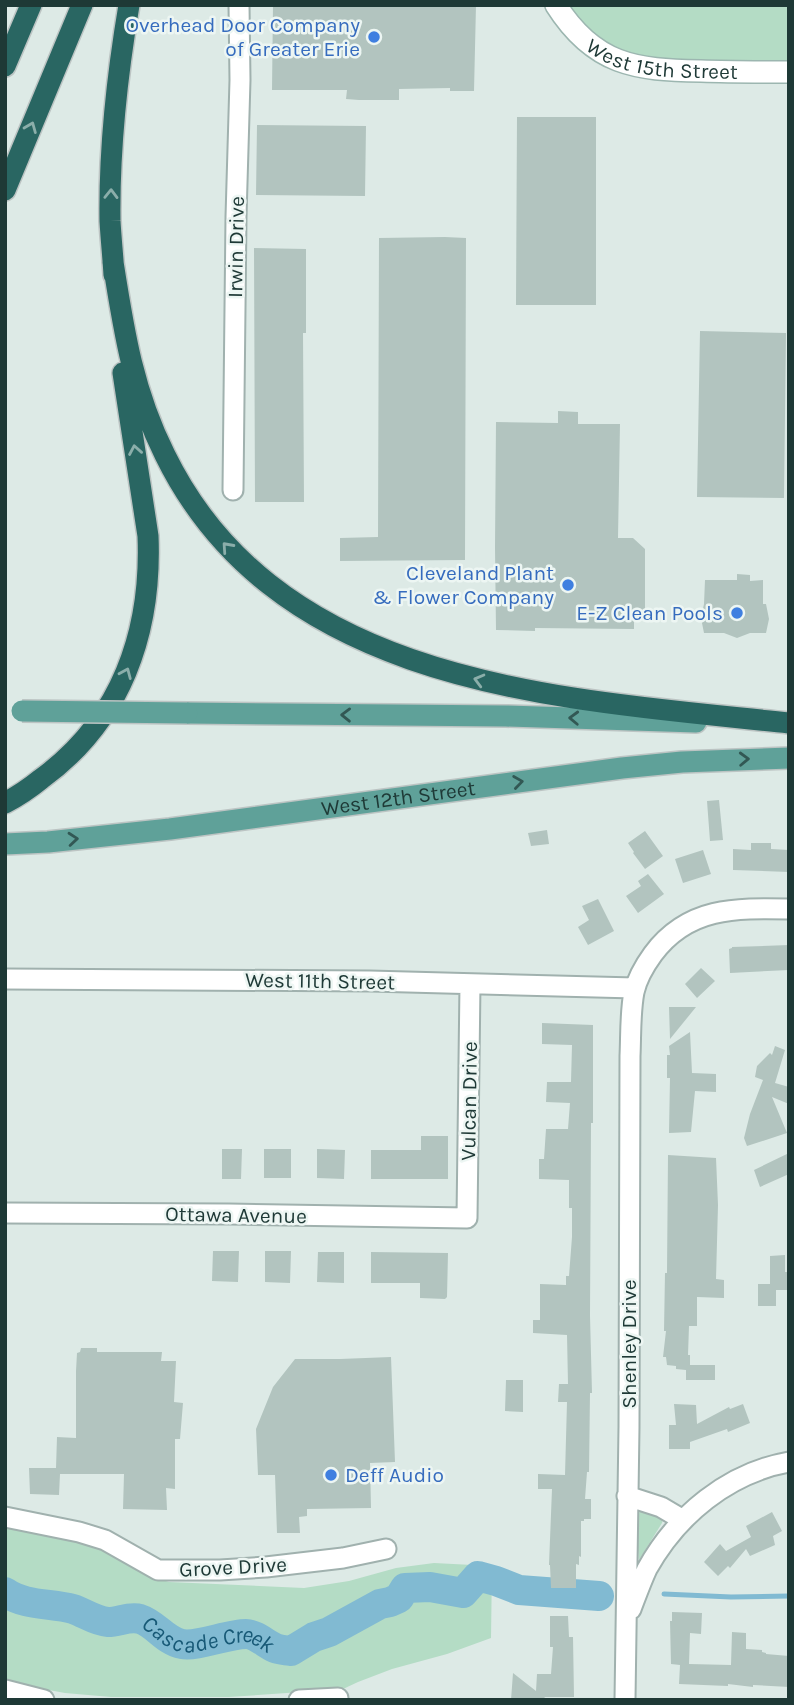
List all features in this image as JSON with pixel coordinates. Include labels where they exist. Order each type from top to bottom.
[{"type":"highway","points":[[5,28],[17,5]]},
{"type":"highway","points":[[5,66],[31,5]]},
{"type":"highway","points":[[5,190],[82,5]]},
{"type":"highway","points":[[5,803],[58,767],[76,750],[107,712],[130,664],[145,610],[148,536],[121,356],[110,221],[112,147],[128,5]]},
{"type":"highway","points":[[113,262],[134,376],[152,428],[177,479],[223,544],[259,578],[297,606],[342,630],[395,653],[510,688],[595,702],[789,723]]},
{"type":"main road","points":[[14,711],[506,716],[789,723]]},
{"type":"main road","name":"West 12th Street","points":[[5,844],[170,829],[622,768],[682,762],[789,758]]},
{"type":"street","name":"Irwin Drive","points":[[233,490],[239,5]]},
{"type":"street","name":"West 15th Street","points":[[556,5],[588,44],[626,64],[662,71],[789,72]]},
{"type":"street","points":[[635,988],[657,949],[689,922],[737,909],[789,909]]},
{"type":"street","name":"West 11th Street","points":[[5,979],[224,979],[635,988]]},
{"type":"street","name":"Vulcan Drive","points":[[467,1218],[470,984]]},
{"type":"street","name":"Shenley Drive","points":[[625,1700],[630,1056],[635,988]]},
{"type":"street","name":"Ottawa Avenue","points":[[5,1213],[467,1218]]},
{"type":"street","points":[[627,1620],[647,1570],[683,1520],[705,1500],[739,1478],[757,1470],[789,1462]]},
{"type":"street","points":[[627,1496],[661,1507],[683,1520]]},
{"type":"street","name":"Grove Drive","points":[[5,1517],[105,1540],[158,1570],[266,1567],[343,1558],[386,1549]]},
{"type":"street","points":[[5,1690],[44,1700]]},
{"type":"street","points":[[299,1700],[338,1698]]},
{"type":"green space","points":[[568,5],[789,5],[789,64],[668,63],[630,56],[608,47],[582,26]]},
{"type":"green space","points":[[644,1510],[663,1519],[639,1560],[638,1513]]},
{"type":"green space","points":[[5,1525],[87,1542],[124,1559],[144,1574],[169,1582],[304,1588],[349,1581],[396,1568],[434,1563],[492,1566],[491,1638],[358,1682],[343,1689],[338,1698],[316,1691],[229,1697],[111,1697],[65,1693],[5,1682]]},
{"type":"building","points":[[273,5],[476,5],[474,91],[450,91],[450,88],[399,89],[399,100],[359,100],[346,99],[347,90],[272,90]]},
{"type":"building","points":[[517,117],[596,117],[596,305],[516,305]]},
{"type":"building","points":[[257,125],[366,126],[365,196],[256,195]]},
{"type":"building","points":[[379,238],[466,238],[465,560],[340,561],[340,538],[378,537]]},
{"type":"building","points":[[254,248],[306,249],[306,333],[303,333],[304,502],[255,502]]},
{"type":"building","points":[[700,331],[786,333],[784,498],[697,497]]},
{"type":"building","points":[[558,411],[578,412],[578,424],[620,424],[618,538],[633,538],[645,549],[645,612],[634,612],[634,629],[496,630],[496,422],[558,423]]},
{"type":"building","points":[[737,574],[750,575],[750,581],[763,580],[763,604],[766,604],[769,619],[766,633],[750,633],[737,638],[724,633],[704,633],[701,618],[705,580],[737,580]]},
{"type":"building","points":[[719,800],[723,840],[710,841],[707,801]]},
{"type":"building","points":[[547,830],[549,844],[531,846],[528,833]]},
{"type":"building","points":[[645,831],[663,856],[645,869],[628,843]]},
{"type":"building","points":[[751,843],[771,843],[771,849],[789,850],[789,872],[733,870],[733,849],[751,850]]},
{"type":"building","points":[[703,850],[711,874],[683,883],[675,859]]},
{"type":"building","points":[[648,874],[664,894],[638,913],[626,896],[641,886],[638,881]]},
{"type":"building","points":[[598,899],[614,931],[588,945],[578,927],[589,920],[582,906]]},
{"type":"building","points":[[789,945],[789,970],[730,973],[729,949],[732,947]]},
{"type":"building","points":[[701,968],[715,981],[697,998],[685,984]]},
{"type":"building","points":[[669,1007],[696,1007],[670,1039]]},
{"type":"building","points":[[542,1023],[593,1025],[590,1316],[592,1393],[589,1472],[585,1499],[591,1499],[591,1519],[581,1521],[581,1557],[579,1556],[579,1565],[576,1564],[576,1588],[551,1588],[549,1565],[552,1489],[538,1489],[538,1474],[565,1475],[567,1402],[558,1402],[559,1384],[568,1384],[567,1335],[533,1333],[533,1320],[540,1320],[540,1284],[566,1285],[572,1237],[569,1180],[539,1179],[539,1159],[544,1159],[546,1129],[568,1129],[570,1103],[546,1102],[547,1082],[571,1082],[572,1045],[542,1044]]},
{"type":"building","points":[[690,1032],[692,1073],[716,1074],[716,1092],[695,1091],[691,1132],[669,1133],[670,1078],[667,1078],[667,1055],[670,1055],[669,1046]]},
{"type":"building","points":[[775,1046],[785,1050],[775,1083],[789,1087],[789,1104],[772,1097],[787,1133],[747,1146],[744,1138],[763,1080],[755,1077],[757,1066],[770,1053],[772,1055]]},
{"type":"building","points":[[421,1136],[448,1136],[448,1179],[371,1179],[371,1150],[421,1150]]},
{"type":"building","points":[[222,1149],[242,1149],[241,1179],[222,1179]]},
{"type":"building","points":[[264,1149],[291,1149],[291,1178],[264,1178]]},
{"type":"building","points":[[317,1149],[345,1150],[344,1179],[317,1178]]},
{"type":"building","points":[[789,1153],[789,1174],[760,1187],[754,1170]]},
{"type":"building","points":[[668,1155],[716,1158],[716,1279],[724,1280],[724,1298],[697,1297],[697,1326],[689,1326],[688,1355],[690,1365],[715,1365],[715,1380],[686,1380],[686,1370],[667,1365],[666,1357],[663,1357],[666,1331]]},
{"type":"building","points":[[213,1251],[239,1251],[238,1282],[212,1281]]},
{"type":"building","points":[[265,1251],[291,1251],[290,1283],[265,1282]]},
{"type":"building","points":[[318,1252],[344,1252],[344,1283],[317,1282]]},
{"type":"building","points":[[371,1252],[448,1253],[447,1297],[420,1298],[420,1283],[371,1283]]},
{"type":"building","points":[[785,1255],[789,1290],[776,1290],[776,1306],[758,1306],[758,1284],[770,1284],[770,1256]]},
{"type":"building","points":[[81,1348],[97,1348],[97,1352],[162,1352],[161,1361],[176,1361],[174,1402],[183,1403],[180,1439],[175,1439],[175,1489],[166,1488],[167,1510],[123,1509],[124,1474],[60,1474],[59,1495],[30,1494],[29,1468],[56,1468],[57,1437],[76,1438],[77,1353]]},
{"type":"building","points":[[391,1357],[395,1462],[370,1463],[371,1508],[307,1509],[307,1516],[299,1517],[300,1533],[277,1533],[275,1475],[258,1475],[256,1429],[273,1387],[295,1359]]},
{"type":"building","points":[[506,1380],[523,1380],[523,1412],[505,1411]]},
{"type":"building","points":[[674,1404],[696,1405],[697,1424],[729,1407],[730,1409],[743,1404],[750,1423],[690,1442],[690,1449],[669,1449],[669,1425],[676,1425]]},
{"type":"building","points":[[772,1512],[782,1531],[773,1536],[775,1545],[750,1556],[746,1549],[730,1568],[728,1566],[718,1576],[704,1562],[720,1544],[726,1551],[751,1537],[746,1526]]},
{"type":"building","points":[[672,1612],[702,1613],[701,1634],[690,1633],[689,1664],[731,1665],[732,1632],[746,1633],[746,1649],[789,1656],[789,1687],[679,1684],[680,1665],[671,1664]]},
{"type":"building","points":[[550,1616],[568,1616],[569,1637],[573,1637],[574,1697],[511,1700],[513,1673],[536,1691],[537,1674],[551,1674],[553,1647],[550,1647]]},
{"type":"waterway","name":"Cascade Creek","points":[[5,1592],[29,1602],[73,1609],[103,1621],[140,1619],[171,1640],[182,1644],[249,1634],[275,1648],[291,1651],[380,1604],[399,1598],[405,1588],[430,1587],[463,1593],[478,1576],[519,1590],[599,1596]]},
{"type":"waterway","name":"Cascade Creek","points":[[664,1594],[789,1596]]},
{"type":"place","name":"Overhead Door Company of Greater Erie","points":[[374,37]]},
{"type":"place","name":"Cleveland Plant & Flower Company","points":[[568,585]]},
{"type":"place","name":"E-Z Clean Pools","points":[[737,613]]},
{"type":"place","name":"Deff Audio","points":[[331,1475]]}]
